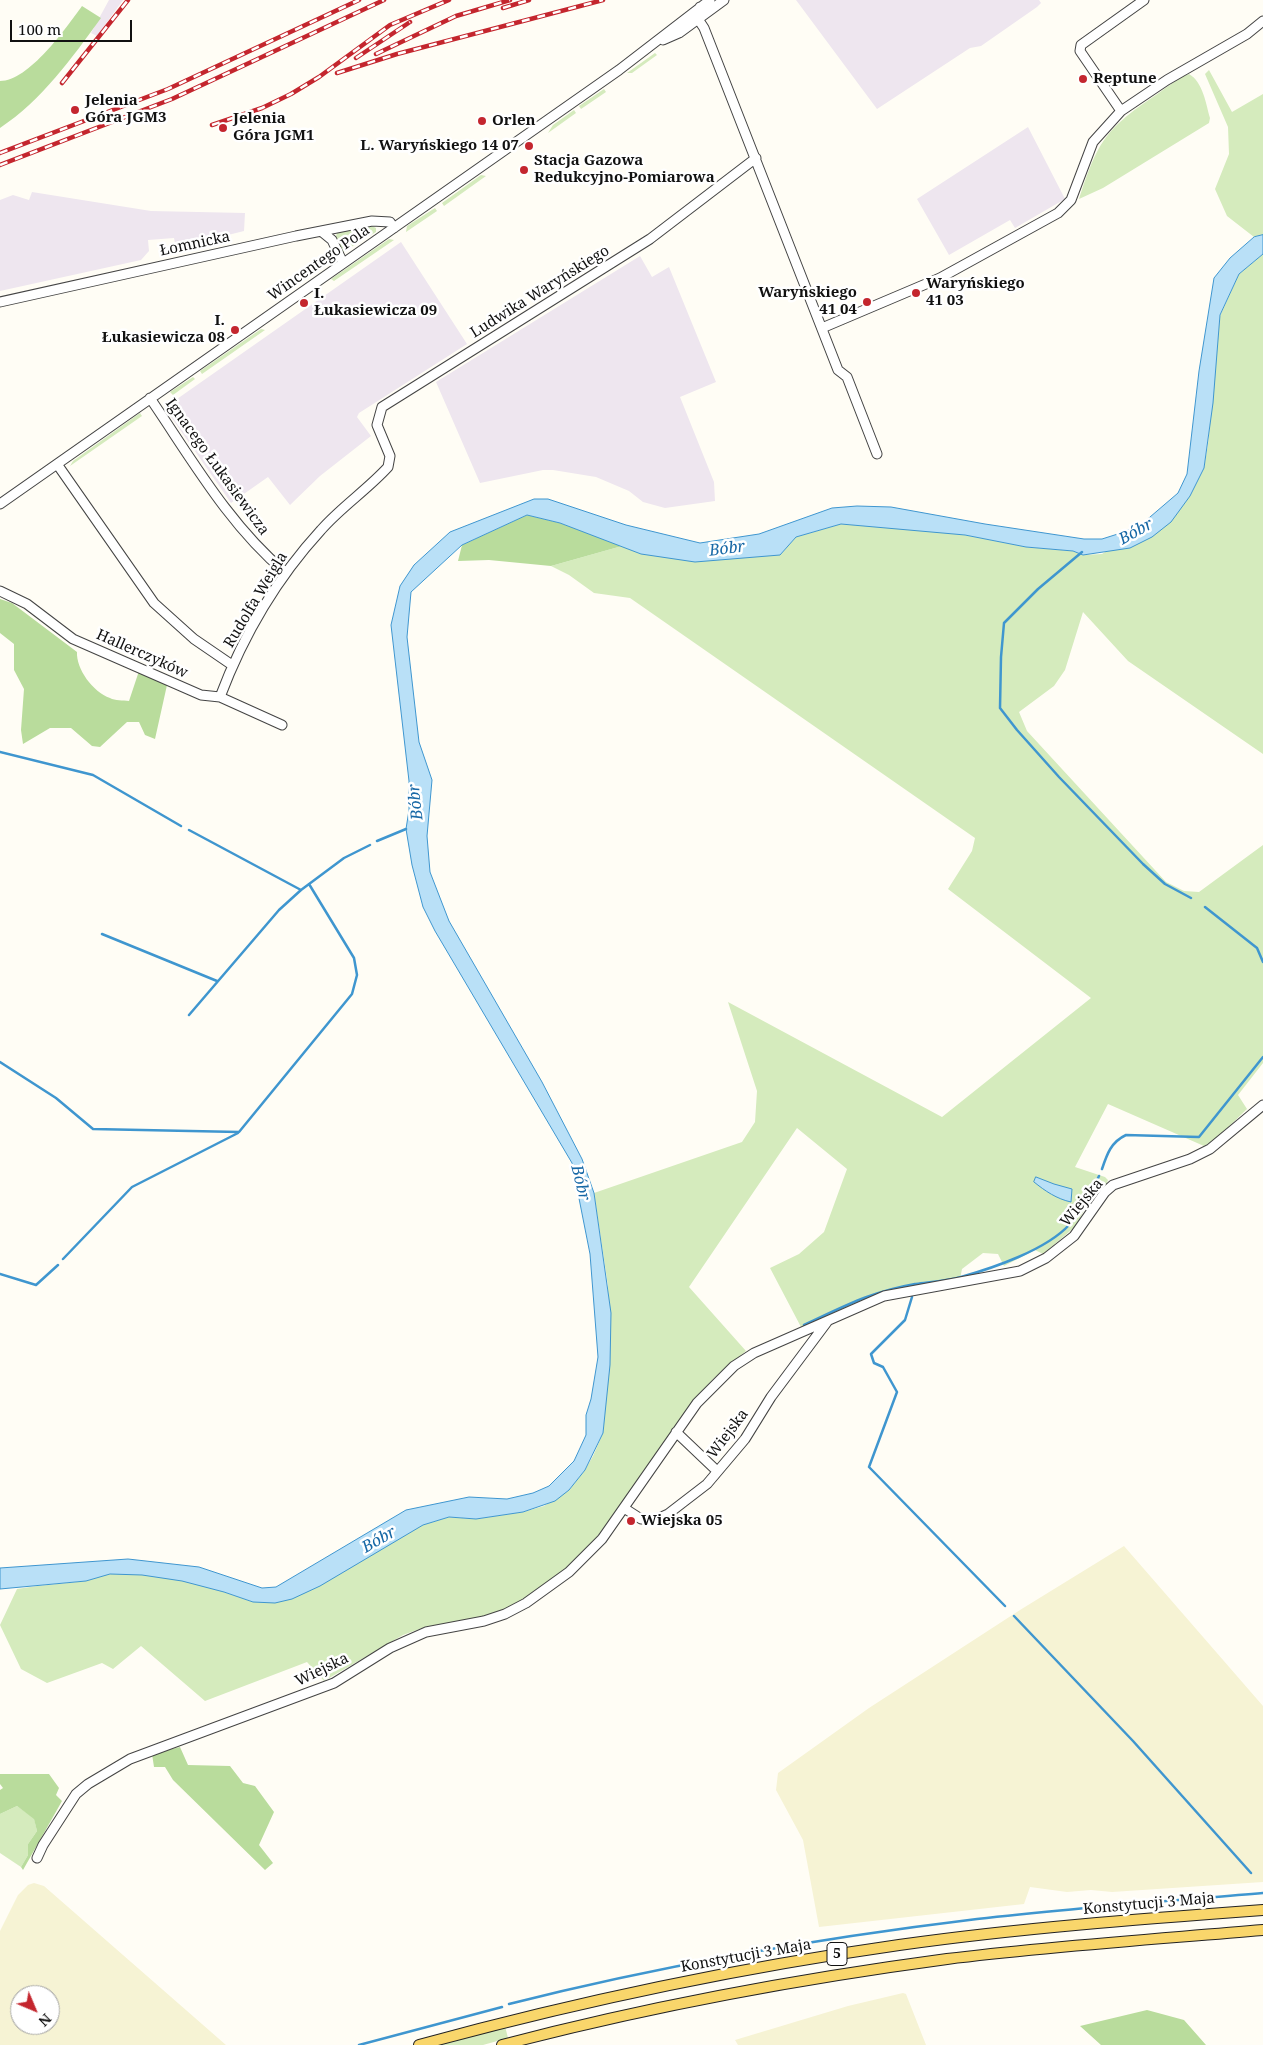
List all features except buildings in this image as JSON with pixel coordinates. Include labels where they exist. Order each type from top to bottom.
[{"type":"main road","name":"Konstytucji 3 Maja","points":[[418,2045],[618,1996],[835,1955],[1051,1927],[1263,1910]]},
{"type":"main road","name":"5","points":[[502,2045],[703,2000],[887,1968],[1008,1952],[1263,1930]]},
{"type":"street","name":"Wincentego Pola","points":[[654,45],[674,26],[710,0]]},
{"type":"street","name":"Wincentego Pola","points":[[0,504],[654,45],[679,32],[724,0]]},
{"type":"street","points":[[1121,111],[1080,52],[1081,45],[1144,0]]},
{"type":"street","points":[[700,7],[698,19],[704,28],[756,158],[838,370],[847,377],[877,454]]},
{"type":"street","points":[[822,328],[940,278],[1058,214],[1071,200],[1093,142],[1121,111],[1167,80],[1247,34],[1263,21]]},
{"type":"street","name":"Ludwika Waryńskiego","points":[[390,462],[377,425],[379,413],[387,403],[650,239],[756,158]]},
{"type":"street","name":"Łomnicka","points":[[0,302],[321,231],[382,220],[390,222],[394,228]]},
{"type":"street","points":[[321,231],[332,240],[343,263]]},
{"type":"street","name":"Ignacego Łukasiewicza","points":[[150,398],[243,530],[285,572]]},
{"type":"street","name":"Rudolfa Weigla","points":[[220,697],[232,665],[285,572],[321,529],[383,472],[390,462]]},
{"type":"street","points":[[57,464],[154,603],[194,639],[232,665]]},
{"type":"street","name":"Hallerczyków","points":[[0,591],[27,604],[73,639],[201,695],[220,697],[282,725]]},
{"type":"street","name":"Wiejska","points":[[37,1858],[43,1845],[76,1794],[88,1784],[130,1758],[334,1683],[390,1648],[426,1632],[505,1614],[526,1603],[569,1572],[602,1539],[697,1403],[734,1366],[754,1353],[884,1296],[1020,1271],[1046,1258],[1074,1236],[1105,1192],[1113,1185],[1190,1159],[1210,1149],[1263,1105]]},
{"type":"street","name":"Wiejska","points":[[624,1508],[641,1518],[657,1519],[668,1514],[707,1484],[745,1438],[771,1397],[827,1321]]},
{"type":"street","points":[[676,1432],[717,1471]]},
{"type":"shaded area","points":[[109,0],[123,0],[97,36],[91,33]]},
{"type":"shaded area","points":[[796,0],[1039,0],[1041,3],[981,46],[970,48],[877,109]]},
{"type":"shaded area","points":[[1028,127],[1065,199],[1015,228],[1010,220],[949,255],[917,199]]},
{"type":"shaded area","points":[[32,192],[151,211],[245,213],[244,231],[176,248],[174,238],[148,240],[149,251],[141,260],[0,291],[0,200],[13,195],[29,200]]},
{"type":"shaded area","points":[[401,242],[467,344],[359,413],[357,417],[371,436],[320,476],[290,505],[268,477],[231,503],[167,411],[167,406]]},
{"type":"shaded area","points":[[640,256],[652,277],[669,267],[716,382],[680,397],[714,482],[715,501],[665,508],[643,502],[629,491],[596,477],[553,470],[543,470],[480,483],[436,382]]},
{"type":"shaded area","points":[[1124,1546],[1263,1706],[1263,1882],[1112,1892],[1091,1890],[1067,1892],[1030,1887],[1024,1904],[819,1927],[803,1840],[776,1790],[778,1773],[869,1708],[1020,1610]]},
{"type":"shaded area","points":[[34,1883],[44,1886],[226,2045],[0,2045],[0,1931],[18,1895],[28,1885]]},
{"type":"shaded area","points":[[903,1993],[906,1994],[926,2045],[738,2045],[735,2040],[848,2006]]},
{"type":"green space","points":[[82,6],[101,18],[55,78],[29,105],[0,128],[0,81],[11,79],[34,63],[57,39]]},
{"type":"green space","points":[[655,53],[657,55],[632,73],[627,73]]},
{"type":"green space","points":[[1209,70],[1232,112],[1263,94],[1263,235],[1254,237],[1227,216],[1215,189],[1229,154],[1228,127],[1205,74]]},
{"type":"green space","points":[[1189,74],[1198,82],[1201,88],[1210,118],[1209,123],[1103,188],[1079,199],[1097,151],[1113,129],[1136,109],[1175,81]]},
{"type":"green space","points":[[604,89],[606,92],[581,109],[579,106]]},
{"type":"green space","points":[[574,110],[576,113],[548,133],[553,125]]},
{"type":"green space","points":[[481,175],[486,176],[444,206],[442,203]]},
{"type":"green space","points":[[435,208],[437,211],[406,232],[407,226]]},
{"type":"green space","points":[[372,226],[376,228],[376,232],[343,252],[336,236],[337,233]]},
{"type":"green space","points":[[389,239],[394,240],[334,281],[331,279]]},
{"type":"green space","points":[[1263,254],[1263,754],[1128,661],[1083,612],[1065,670],[1054,686],[1019,712],[1027,731],[1166,882],[1184,891],[1199,892],[1263,845],[1263,1063],[1238,1095],[1247,1109],[1216,1139],[1204,1146],[1108,1104],[1075,1167],[1105,1177],[1108,1180],[1106,1185],[1084,1210],[1076,1226],[1043,1254],[1035,1250],[1004,1266],[998,1254],[983,1253],[962,1269],[960,1279],[885,1292],[801,1327],[770,1268],[799,1254],[824,1232],[847,1169],[797,1128],[689,1287],[746,1351],[713,1379],[699,1395],[597,1537],[566,1569],[524,1599],[502,1611],[476,1618],[425,1627],[403,1635],[324,1681],[307,1662],[205,1701],[141,1646],[113,1669],[102,1663],[47,1683],[21,1669],[0,1625],[17,1589],[85,1581],[104,1575],[129,1573],[184,1580],[253,1602],[423,1525],[449,1517],[476,1519],[523,1512],[544,1506],[569,1490],[585,1470],[603,1433],[610,1353],[608,1286],[594,1193],[742,1142],[755,1122],[757,1091],[728,1002],[942,1117],[1091,998],[948,889],[972,851],[975,838],[630,598],[594,593],[569,575],[551,566],[622,546],[641,554],[780,555],[796,537],[841,524],[935,531],[1026,547],[1073,551],[1083,555],[1102,554],[1190,496],[1204,468],[1208,444],[1220,316],[1239,274]]},
{"type":"green space","points":[[261,329],[265,330],[202,374],[200,371]]},
{"type":"green space","points":[[193,377],[195,379],[173,395],[170,392]]},
{"type":"green space","points":[[140,413],[142,416],[70,466],[73,461]]},
{"type":"green space","points":[[527,515],[560,523],[622,546],[551,566],[489,560],[458,561],[462,545]]},
{"type":"green space","points":[[0,599],[12,603],[77,652],[79,666],[87,679],[104,695],[114,700],[129,701],[139,671],[167,685],[155,739],[145,735],[139,722],[127,722],[100,747],[92,746],[71,728],[50,728],[23,744],[21,730],[24,689],[14,670],[14,644],[0,633]]},
{"type":"green space","points":[[180,1747],[188,1765],[230,1766],[243,1783],[255,1786],[274,1812],[259,1845],[273,1863],[265,1870],[173,1780],[165,1767],[154,1767],[152,1754]]},
{"type":"green space","points":[[0,1774],[49,1774],[59,1788],[56,1795],[62,1801],[23,1870],[21,1867],[28,1855],[28,1844],[37,1831],[34,1819],[17,1806],[0,1814],[0,1790],[3,1788],[0,1784]]},
{"type":"green space","points":[[17,1806],[34,1818],[37,1831],[28,1844],[28,1855],[21,1867],[0,1853],[0,1814]]},
{"type":"green space","points":[[1147,2010],[1184,2020],[1206,2045],[1101,2045],[1080,2026]]},
{"type":"green space","points":[[505,2026],[508,2038],[483,2045],[436,2045]]},
{"type":"water","name":"Bóbr","points":[[1263,235],[1263,254],[1239,274],[1220,315],[1213,403],[1204,468],[1190,496],[1171,522],[1152,537],[1130,548],[1083,555],[1073,551],[1026,547],[965,535],[841,524],[796,537],[780,555],[695,562],[641,554],[560,523],[527,515],[462,545],[411,592],[407,637],[419,742],[432,780],[427,836],[430,872],[449,921],[542,1082],[582,1159],[594,1193],[611,1313],[610,1365],[603,1433],[585,1470],[569,1490],[555,1501],[523,1512],[476,1519],[449,1517],[423,1525],[320,1586],[292,1599],[275,1603],[253,1602],[182,1581],[142,1575],[110,1574],[86,1581],[0,1589],[0,1568],[128,1559],[199,1567],[262,1588],[276,1587],[406,1510],[469,1497],[507,1499],[533,1493],[549,1486],[574,1461],[586,1435],[586,1415],[591,1399],[598,1357],[590,1254],[572,1163],[435,931],[423,907],[412,865],[406,829],[409,810],[409,781],[391,625],[400,586],[414,565],[450,532],[534,499],[548,499],[626,525],[700,543],[759,534],[832,508],[857,506],[891,507],[1084,539],[1102,539],[1124,532],[1143,523],[1178,493],[1187,474],[1199,371],[1214,278],[1230,258],[1254,237]]},
{"type":"water","points":[[1036,1177],[1072,1189],[1071,1202],[1056,1197],[1042,1188],[1034,1182]]},
{"type":"waterway","points":[[1082,552],[1038,589],[1004,623],[1000,708],[1059,777],[1143,864],[1165,884],[1191,898]]},
{"type":"waterway","points":[[0,752],[93,775],[181,826]]},
{"type":"waterway","points":[[377,841],[406,829]]},
{"type":"waterway","points":[[189,830],[301,890],[344,858],[370,845]]},
{"type":"waterway","points":[[0,1062],[56,1098],[93,1129],[239,1132],[352,994],[357,975],[354,958],[309,884]]},
{"type":"waterway","points":[[189,1015],[279,910],[301,890]]},
{"type":"waterway","points":[[1205,907],[1257,948],[1263,962]]},
{"type":"waterway","points":[[102,934],[217,981]]},
{"type":"waterway","points":[[1102,1169],[1113,1145],[1126,1135],[1199,1137],[1263,1057]]},
{"type":"waterway","points":[[63,1259],[132,1187],[238,1133]]},
{"type":"waterway","points":[[915,1287],[916,1284],[956,1278],[988,1269],[1018,1257],[1047,1242],[1074,1220],[1086,1202],[1099,1176]]},
{"type":"waterway","points":[[0,1274],[36,1285],[58,1265]]},
{"type":"waterway","points":[[804,1325],[871,1295],[915,1284]]},
{"type":"waterway","points":[[912,1297],[905,1320],[871,1354],[874,1363],[883,1367],[897,1392],[869,1467],[1005,1606]]},
{"type":"waterway","points":[[1014,1616],[1133,1741],[1251,1873]]},
{"type":"waterway","points":[[509,2004],[683,1965],[859,1935],[1013,1915],[1263,1893]]},
{"type":"waterway","points":[[359,2045],[502,2007]]},
{"type":"railway","points":[[62,83],[128,0]]},
{"type":"railway","points":[[0,153],[168,89],[359,0]]},
{"type":"railway","points":[[0,165],[172,99],[384,0]]},
{"type":"railway","points":[[212,125],[262,108],[291,94],[319,77],[390,25],[449,0]]},
{"type":"railway","points":[[376,54],[456,16],[510,0]]},
{"type":"railway","points":[[503,8],[529,0]]},
{"type":"railway","points":[[337,73],[397,54],[603,0]]},
{"type":"railway","points":[[356,58],[410,22]]},
{"type":"place","name":"Reptune","points":[[1083,79]]},
{"type":"place","name":"Jelenia Góra JGM3","points":[[75,110]]},
{"type":"place","name":"Orlen","points":[[482,121]]},
{"type":"place","name":"Jelenia Góra JGM1","points":[[223,128]]},
{"type":"place","name":"L. Waryńskiego 14 07","points":[[529,146]]},
{"type":"place","name":"Stacja Gazowa Redukcyjno-Pomiarowa","points":[[524,170]]},
{"type":"place","name":"Waryńskiego 41 03","points":[[916,293]]},
{"type":"place","name":"Waryńskiego 41 04","points":[[867,302]]},
{"type":"place","name":"I. Łukasiewicza 09","points":[[304,303]]},
{"type":"place","name":"I. Łukasiewicza 08","points":[[235,330]]},
{"type":"place","name":"Wiejska 05","points":[[631,1521]]}]
